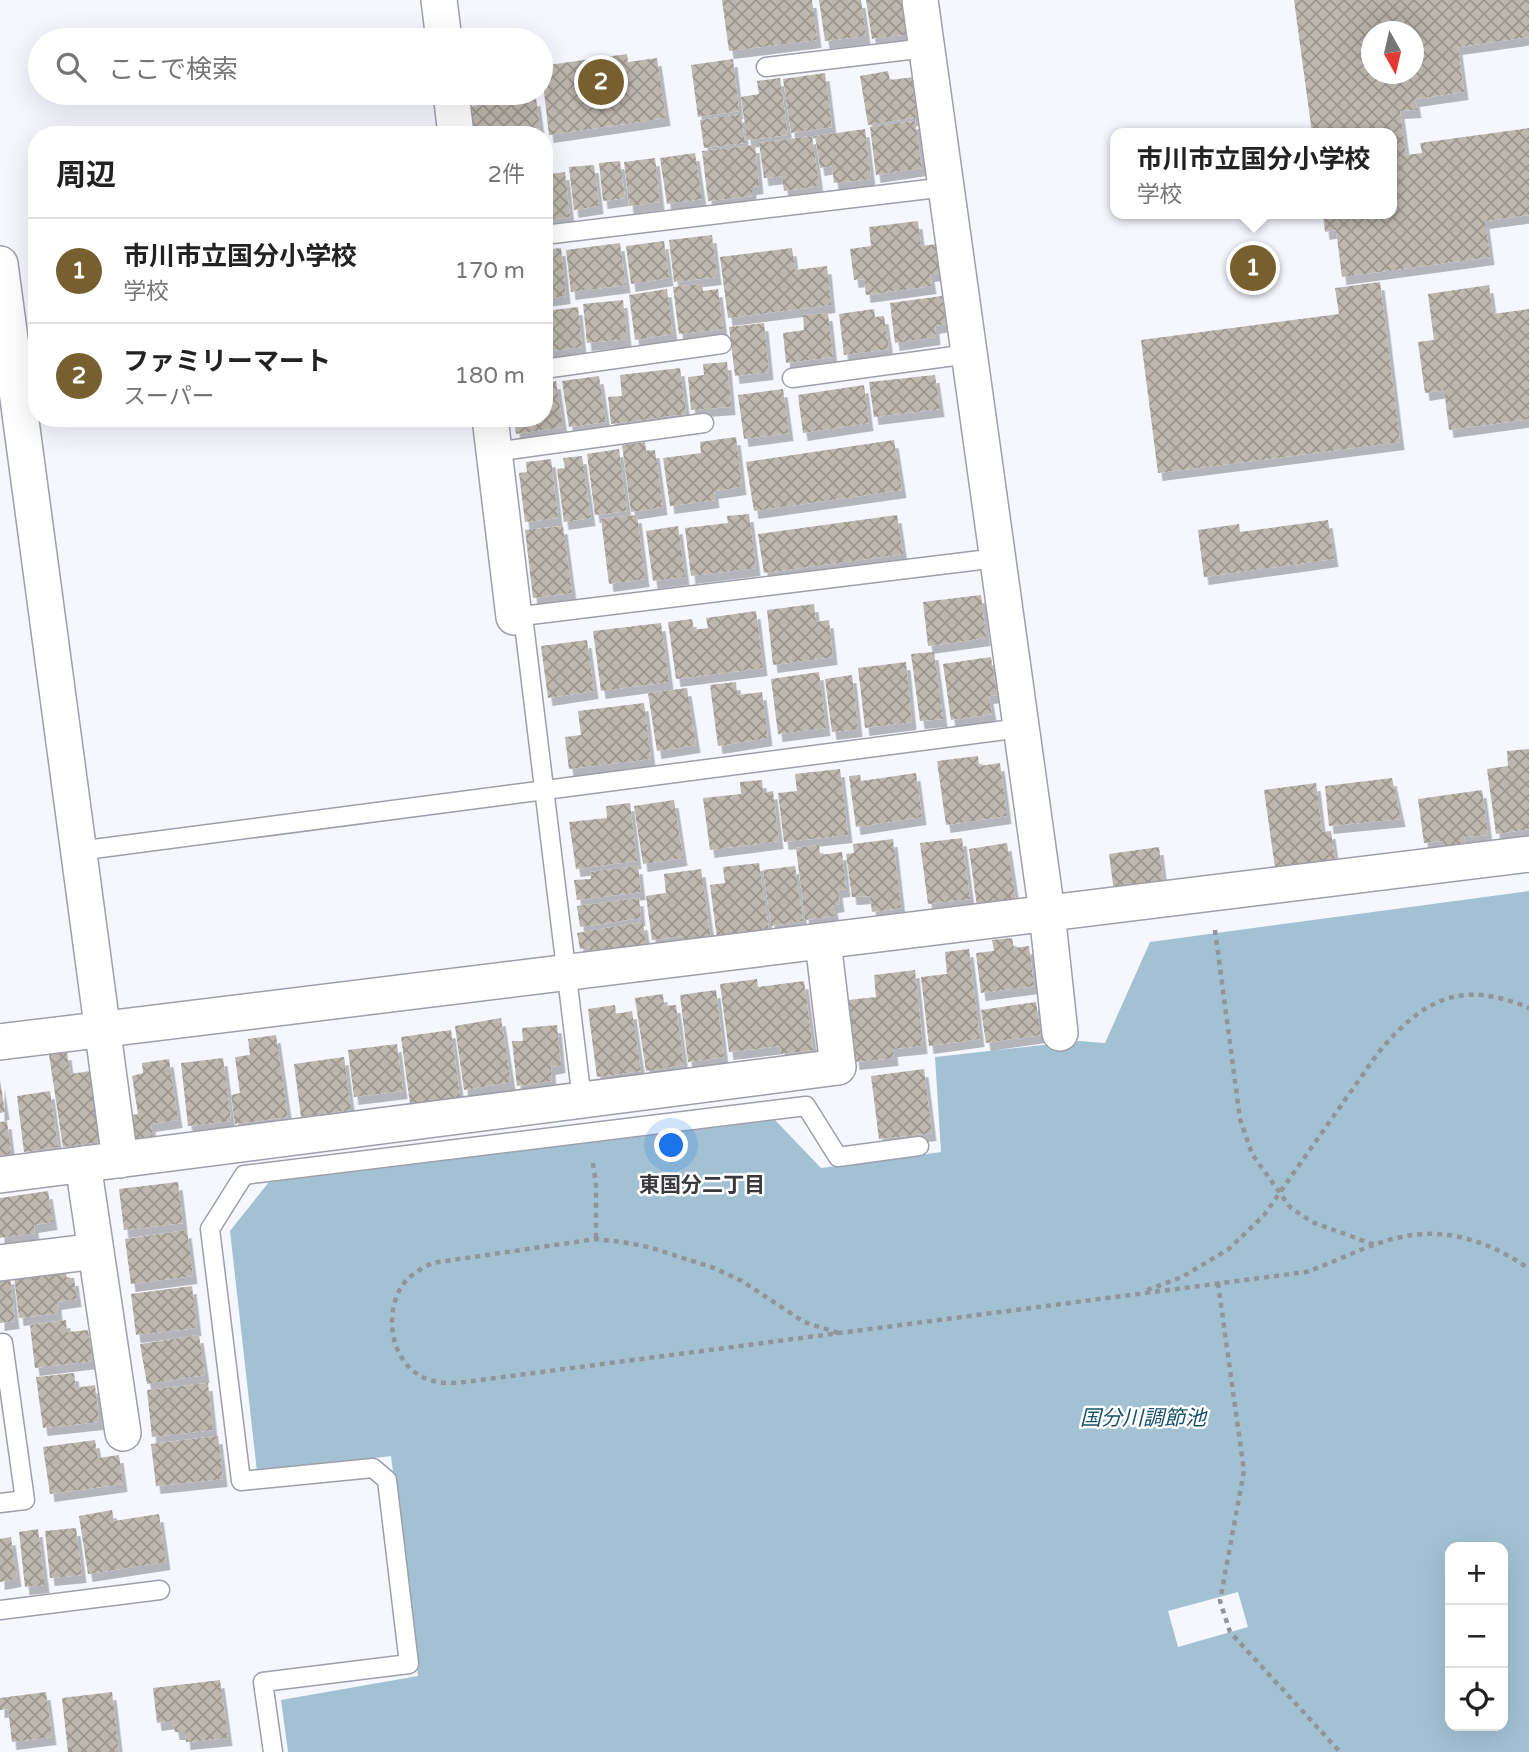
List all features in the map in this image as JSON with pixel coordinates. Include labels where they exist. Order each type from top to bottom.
[{"type":"street","points":[[439,0],[442,28]]},
{"type":"street","points":[[920,0],[1047,913],[1060,1033]]},
{"type":"street","points":[[452,105],[455,126]]},
{"type":"street","points":[[0,264],[120,1160]]},
{"type":"street","points":[[492,435],[519,616]]},
{"type":"street","points":[[0,1042],[1529,854]]},
{"type":"street","points":[[0,1175],[838,1067],[823,942]]},
{"type":"street","points":[[83,1164],[123,1433]]},
{"type":"street","points":[[0,1263],[96,1251]]},
{"type":"lane","points":[[766,67],[926,48]]},
{"type":"lane","points":[[553,234],[946,187]]},
{"type":"lane","points":[[553,368],[722,344]]},
{"type":"lane","points":[[792,378],[969,354]]},
{"type":"lane","points":[[492,435],[704,424]]},
{"type":"lane","points":[[582,1100],[544,790],[519,616],[998,558]]},
{"type":"lane","points":[[78,851],[1021,728]]},
{"type":"lane","points":[[273,1752],[263,1682],[409,1664],[387,1480],[373,1468],[241,1481],[210,1228],[244,1175],[806,1106],[838,1157],[919,1146]]},
{"type":"lane","points":[[0,1503],[25,1500],[3,1343]]},
{"type":"lane","points":[[0,1610],[160,1590]]},
{"type":"path","points":[[1215,930],[1240,1119],[1252,1154],[1290,1207],[1312,1222],[1376,1245]]},
{"type":"path","points":[[1140,1293],[1182,1277],[1229,1249],[1264,1215],[1378,1053],[1397,1030],[1422,1008],[1452,996],[1488,996],[1529,1008]]},
{"type":"path","points":[[596,1185],[596,1239]]},
{"type":"path","points":[[838,1333],[804,1322],[742,1281],[714,1268],[649,1247],[596,1239],[432,1263],[416,1271],[403,1284],[393,1304],[392,1331],[399,1353],[408,1366],[426,1379],[446,1383],[838,1333],[1306,1272],[1397,1238],[1431,1234],[1455,1234],[1489,1247],[1529,1269]]},
{"type":"path","points":[[1218,1283],[1244,1471],[1220,1601],[1230,1632],[1340,1752]]},
{"type":"water","name":"国分川調節池","points":[[1529,891],[1529,1752],[288,1752],[281,1700],[418,1676],[391,1456],[257,1472],[230,1231],[269,1182],[775,1120],[821,1168],[941,1152],[935,1057],[1080,1041],[1105,1043],[1150,942]]},
{"type":"pier","points":[[1238,1592],[1248,1627],[1178,1647],[1168,1611]]},
{"type":"building","points":[[722,0],[812,0],[817,40],[729,51]]},
{"type":"building","points":[[819,0],[861,0],[866,36],[825,41]]},
{"type":"building","points":[[866,0],[905,0],[909,34],[872,39]]},
{"type":"building","points":[[1294,0],[1529,0],[1529,37],[1458,47],[1464,92],[1415,99],[1417,110],[1400,111],[1406,155],[1422,153],[1420,143],[1529,128],[1529,215],[1485,221],[1490,257],[1342,277],[1336,230],[1325,232],[1324,219],[1397,219],[1397,128],[1311,128]]},
{"type":"building","points":[[627,54],[628,62],[657,58],[666,118],[553,134],[553,126],[548,126],[546,105],[553,105],[553,64]]},
{"type":"building","points":[[733,59],[739,111],[698,117],[691,65]]},
{"type":"building","points":[[888,71],[890,80],[914,77],[920,117],[868,125],[860,76]]},
{"type":"building","points":[[825,73],[832,127],[791,133],[783,79]]},
{"type":"building","points":[[780,78],[788,135],[747,140],[741,97],[759,94],[757,81]]},
{"type":"building","points":[[537,105],[540,126],[472,126],[470,106]]},
{"type":"building","points":[[741,114],[745,143],[704,148],[700,120]]},
{"type":"building","points":[[915,121],[922,168],[876,175],[870,127]]},
{"type":"building","points":[[865,129],[871,179],[834,183],[832,166],[820,168],[815,136]]},
{"type":"building","points":[[812,136],[819,186],[784,191],[782,176],[764,178],[759,143]]},
{"type":"building","points":[[755,145],[759,186],[752,187],[752,196],[708,201],[702,151]]},
{"type":"building","points":[[695,153],[702,199],[667,204],[660,158]]},
{"type":"building","points":[[655,158],[660,202],[629,206],[624,162]]},
{"type":"building","points":[[620,161],[625,198],[603,201],[599,163]]},
{"type":"building","points":[[594,165],[599,206],[574,210],[569,167]]},
{"type":"building","points":[[565,172],[570,217],[553,219],[553,174]]},
{"type":"building","points":[[918,221],[921,246],[937,244],[941,273],[930,274],[932,286],[866,295],[864,279],[854,280],[850,249],[871,246],[869,227]]},
{"type":"building","points":[[712,235],[717,277],[674,282],[669,240]]},
{"type":"building","points":[[664,241],[669,278],[631,284],[626,246]]},
{"type":"building","points":[[620,243],[626,285],[571,292],[566,250]]},
{"type":"building","points":[[561,248],[566,296],[553,298],[553,249]]},
{"type":"building","points":[[792,248],[795,270],[827,266],[831,305],[728,318],[720,257]]},
{"type":"building","points":[[1380,282],[1400,442],[1158,473],[1141,340],[1339,314],[1335,288]]},
{"type":"building","points":[[702,284],[703,291],[718,289],[723,329],[679,334],[673,287]]},
{"type":"building","points":[[1489,285],[1493,314],[1529,309],[1529,419],[1449,430],[1444,390],[1425,393],[1418,342],[1434,340],[1428,294]]},
{"type":"building","points":[[667,289],[673,334],[635,340],[629,295]]},
{"type":"building","points":[[942,296],[946,324],[935,326],[936,337],[895,343],[890,303]]},
{"type":"building","points":[[623,300],[627,339],[587,343],[583,304]]},
{"type":"building","points":[[578,307],[582,347],[553,351],[553,310]]},
{"type":"building","points":[[874,309],[875,317],[884,316],[889,349],[844,355],[839,314]]},
{"type":"building","points":[[828,313],[833,357],[786,363],[783,333],[804,330],[803,315]]},
{"type":"building","points":[[764,323],[769,372],[735,376],[729,327]]},
{"type":"building","points":[[727,362],[731,407],[691,410],[688,377],[704,375],[703,364]]},
{"type":"building","points":[[680,368],[686,414],[611,424],[608,397],[622,396],[620,375]]},
{"type":"building","points":[[935,375],[940,409],[874,417],[869,382]]},
{"type":"building","points":[[599,376],[606,422],[569,427],[562,381]]},
{"type":"building","points":[[556,381],[563,427],[516,434],[515,427],[553,427],[553,382]]},
{"type":"building","points":[[864,385],[869,423],[803,433],[798,395]]},
{"type":"building","points":[[783,389],[789,433],[744,439],[738,395]]},
{"type":"building","points":[[736,437],[742,487],[714,491],[715,500],[670,506],[663,458],[701,453],[700,442]]},
{"type":"building","points":[[894,440],[902,490],[754,511],[746,462]]},
{"type":"building","points":[[645,442],[646,451],[655,450],[663,507],[631,512],[622,445]]},
{"type":"building","points":[[619,449],[627,511],[595,515],[587,454]]},
{"type":"building","points":[[582,456],[591,518],[564,522],[557,469],[565,468],[563,458]]},
{"type":"building","points":[[551,459],[558,518],[525,522],[519,473],[527,472],[526,462]]},
{"type":"building","points":[[749,514],[756,568],[691,576],[685,528],[728,523],[727,516]]},
{"type":"building","points":[[637,515],[645,579],[609,584],[601,519]]},
{"type":"building","points":[[897,515],[903,554],[764,573],[758,534]]},
{"type":"building","points":[[1328,520],[1334,559],[1204,577],[1198,530],[1239,524],[1240,532]]},
{"type":"building","points":[[563,526],[572,593],[533,598],[525,530]]},
{"type":"building","points":[[678,526],[685,577],[653,581],[646,531]]},
{"type":"building","points":[[981,595],[986,638],[928,646],[923,602]]},
{"type":"building","points":[[814,604],[816,622],[829,620],[833,657],[773,665],[767,610]]},
{"type":"building","points":[[756,611],[763,668],[676,679],[668,622],[692,619],[694,630],[708,628],[706,618]]},
{"type":"building","points":[[661,623],[669,682],[601,691],[593,631]]},
{"type":"building","points":[[587,640],[594,691],[548,698],[541,646]]},
{"type":"building","points":[[934,652],[943,719],[920,721],[911,654]]},
{"type":"building","points":[[991,657],[997,695],[989,696],[992,714],[951,720],[943,664]]},
{"type":"building","points":[[906,662],[912,722],[865,728],[858,668]]},
{"type":"building","points":[[819,672],[826,728],[778,734],[771,679]]},
{"type":"building","points":[[852,675],[858,729],[832,732],[825,679]]},
{"type":"building","points":[[736,682],[737,695],[762,692],[768,738],[718,746],[710,685]]},
{"type":"building","points":[[687,688],[696,745],[657,751],[648,693]]},
{"type":"building","points":[[644,703],[651,759],[569,769],[565,737],[581,735],[578,711]]},
{"type":"building","points":[[1529,749],[1529,829],[1496,834],[1487,769],[1508,766],[1507,751]]},
{"type":"building","points":[[978,756],[979,766],[1000,763],[1007,816],[946,825],[937,761]]},
{"type":"building","points":[[840,769],[848,835],[784,842],[778,793],[797,791],[795,774]]},
{"type":"building","points":[[916,773],[922,817],[856,827],[849,776],[860,775],[861,781]]},
{"type":"building","points":[[1392,778],[1401,819],[1329,826],[1325,786]]},
{"type":"building","points":[[762,780],[763,793],[773,791],[779,841],[710,850],[703,798],[741,794],[740,782]]},
{"type":"building","points":[[1316,783],[1322,832],[1331,831],[1335,860],[1275,868],[1264,790]]},
{"type":"building","points":[[1482,790],[1488,835],[1464,837],[1466,845],[1444,848],[1443,841],[1424,843],[1418,799]]},
{"type":"building","points":[[674,800],[683,858],[643,864],[634,806]]},
{"type":"building","points":[[630,803],[637,861],[576,869],[569,822],[607,818],[606,806]]},
{"type":"building","points":[[962,838],[970,899],[928,904],[920,843]]},
{"type":"building","points":[[893,839],[901,908],[872,912],[870,896],[852,897],[846,854],[854,853],[853,844]]},
{"type":"building","points":[[1007,843],[1016,902],[977,907],[969,849]]},
{"type":"building","points":[[819,845],[820,855],[842,852],[846,889],[838,890],[840,904],[833,905],[835,916],[805,920],[796,848]]},
{"type":"building","points":[[1159,847],[1164,886],[1114,892],[1109,854]]},
{"type":"building","points":[[759,863],[769,930],[717,938],[710,885],[725,883],[723,867]]},
{"type":"building","points":[[638,866],[641,892],[577,900],[574,880],[591,879],[590,872]]},
{"type":"building","points":[[795,866],[803,921],[771,926],[763,870]]},
{"type":"building","points":[[701,869],[711,940],[683,944],[682,936],[652,940],[646,896],[666,893],[664,874]]},
{"type":"building","points":[[639,898],[641,918],[580,927],[577,906]]},
{"type":"building","points":[[643,922],[647,949],[591,958],[590,947],[580,949],[577,933]]},
{"type":"building","points":[[1012,938],[1014,948],[1029,946],[1034,986],[981,993],[976,953],[994,951],[992,940]]},
{"type":"building","points":[[969,949],[980,1039],[929,1046],[921,977],[947,974],[945,952]]},
{"type":"building","points":[[915,970],[923,1046],[893,1049],[894,1058],[855,1062],[848,1000],[876,997],[874,975]]},
{"type":"building","points":[[757,979],[758,987],[804,981],[813,1050],[781,1054],[780,1046],[729,1052],[720,984]]},
{"type":"building","points":[[716,990],[724,1057],[688,1062],[680,995]]},
{"type":"building","points":[[663,994],[664,1006],[676,1005],[684,1065],[646,1071],[635,998]]},
{"type":"building","points":[[1036,1002],[1041,1035],[986,1043],[981,1010]]},
{"type":"building","points":[[615,1005],[616,1014],[632,1011],[641,1071],[597,1077],[588,1009]]},
{"type":"building","points":[[501,1018],[511,1082],[464,1090],[455,1026]]},
{"type":"building","points":[[557,1025],[561,1065],[551,1067],[552,1081],[517,1086],[512,1041],[523,1041],[522,1028]]},
{"type":"building","points":[[451,1030],[460,1097],[410,1104],[401,1037]]},
{"type":"building","points":[[276,1035],[288,1117],[235,1124],[231,1095],[240,1093],[235,1057],[250,1055],[248,1039]]},
{"type":"building","points":[[397,1044],[403,1091],[354,1097],[348,1050]]},
{"type":"building","points":[[67,1052],[70,1074],[97,1070],[107,1141],[63,1147],[49,1055]]},
{"type":"building","points":[[344,1057],[351,1110],[301,1117],[294,1064]]},
{"type":"building","points":[[223,1058],[231,1121],[188,1126],[181,1063]]},
{"type":"building","points":[[169,1059],[178,1120],[151,1124],[153,1137],[130,1140],[126,1116],[138,1114],[132,1076],[143,1073],[142,1063]]},
{"type":"building","points":[[924,1069],[932,1133],[879,1139],[871,1076]]},
{"type":"building","points":[[0,1080],[5,1112],[0,1113]]},
{"type":"building","points":[[50,1091],[58,1147],[24,1152],[17,1096]]},
{"type":"building","points":[[7,1121],[11,1154],[0,1156],[0,1122]]},
{"type":"building","points":[[178,1182],[183,1223],[124,1230],[119,1189]]},
{"type":"building","points":[[48,1191],[53,1222],[34,1225],[35,1233],[0,1238],[0,1198]]},
{"type":"building","points":[[187,1230],[193,1276],[131,1284],[125,1239]]},
{"type":"building","points":[[65,1269],[67,1278],[74,1278],[77,1299],[57,1302],[58,1313],[19,1318],[14,1276]]},
{"type":"building","points":[[10,1276],[15,1321],[0,1323],[0,1278]]},
{"type":"building","points":[[192,1286],[197,1328],[136,1335],[131,1294]]},
{"type":"building","points":[[66,1320],[67,1332],[88,1330],[93,1361],[35,1368],[30,1325]]},
{"type":"building","points":[[199,1335],[205,1375],[147,1384],[140,1344]]},
{"type":"building","points":[[74,1373],[76,1388],[95,1385],[99,1422],[43,1428],[36,1377]]},
{"type":"building","points":[[208,1383],[213,1430],[152,1437],[147,1390]]},
{"type":"building","points":[[218,1436],[223,1479],[156,1486],[151,1444]]},
{"type":"building","points":[[95,1440],[98,1458],[119,1455],[123,1484],[50,1494],[43,1447]]},
{"type":"building","points":[[112,1510],[114,1521],[159,1514],[166,1562],[88,1574],[79,1516]]},
{"type":"building","points":[[76,1528],[82,1575],[50,1578],[45,1531]]},
{"type":"building","points":[[38,1529],[45,1585],[25,1587],[19,1532]]},
{"type":"building","points":[[11,1537],[17,1579],[0,1582],[0,1539]]},
{"type":"building","points":[[220,1680],[228,1738],[186,1742],[185,1732],[175,1732],[173,1721],[157,1723],[153,1688]]},
{"type":"building","points":[[46,1692],[52,1737],[12,1742],[8,1709],[0,1710],[0,1698]]},
{"type":"building","points":[[112,1692],[119,1752],[68,1752],[62,1698]]},
{"type":"place","name":"ファミリーマート","points":[[601,82]]},
{"type":"place","name":"市川市立国分小学校","points":[[1253,268]]},
{"type":"district","name":"東国分二丁目","points":[[702,1185]]}]
